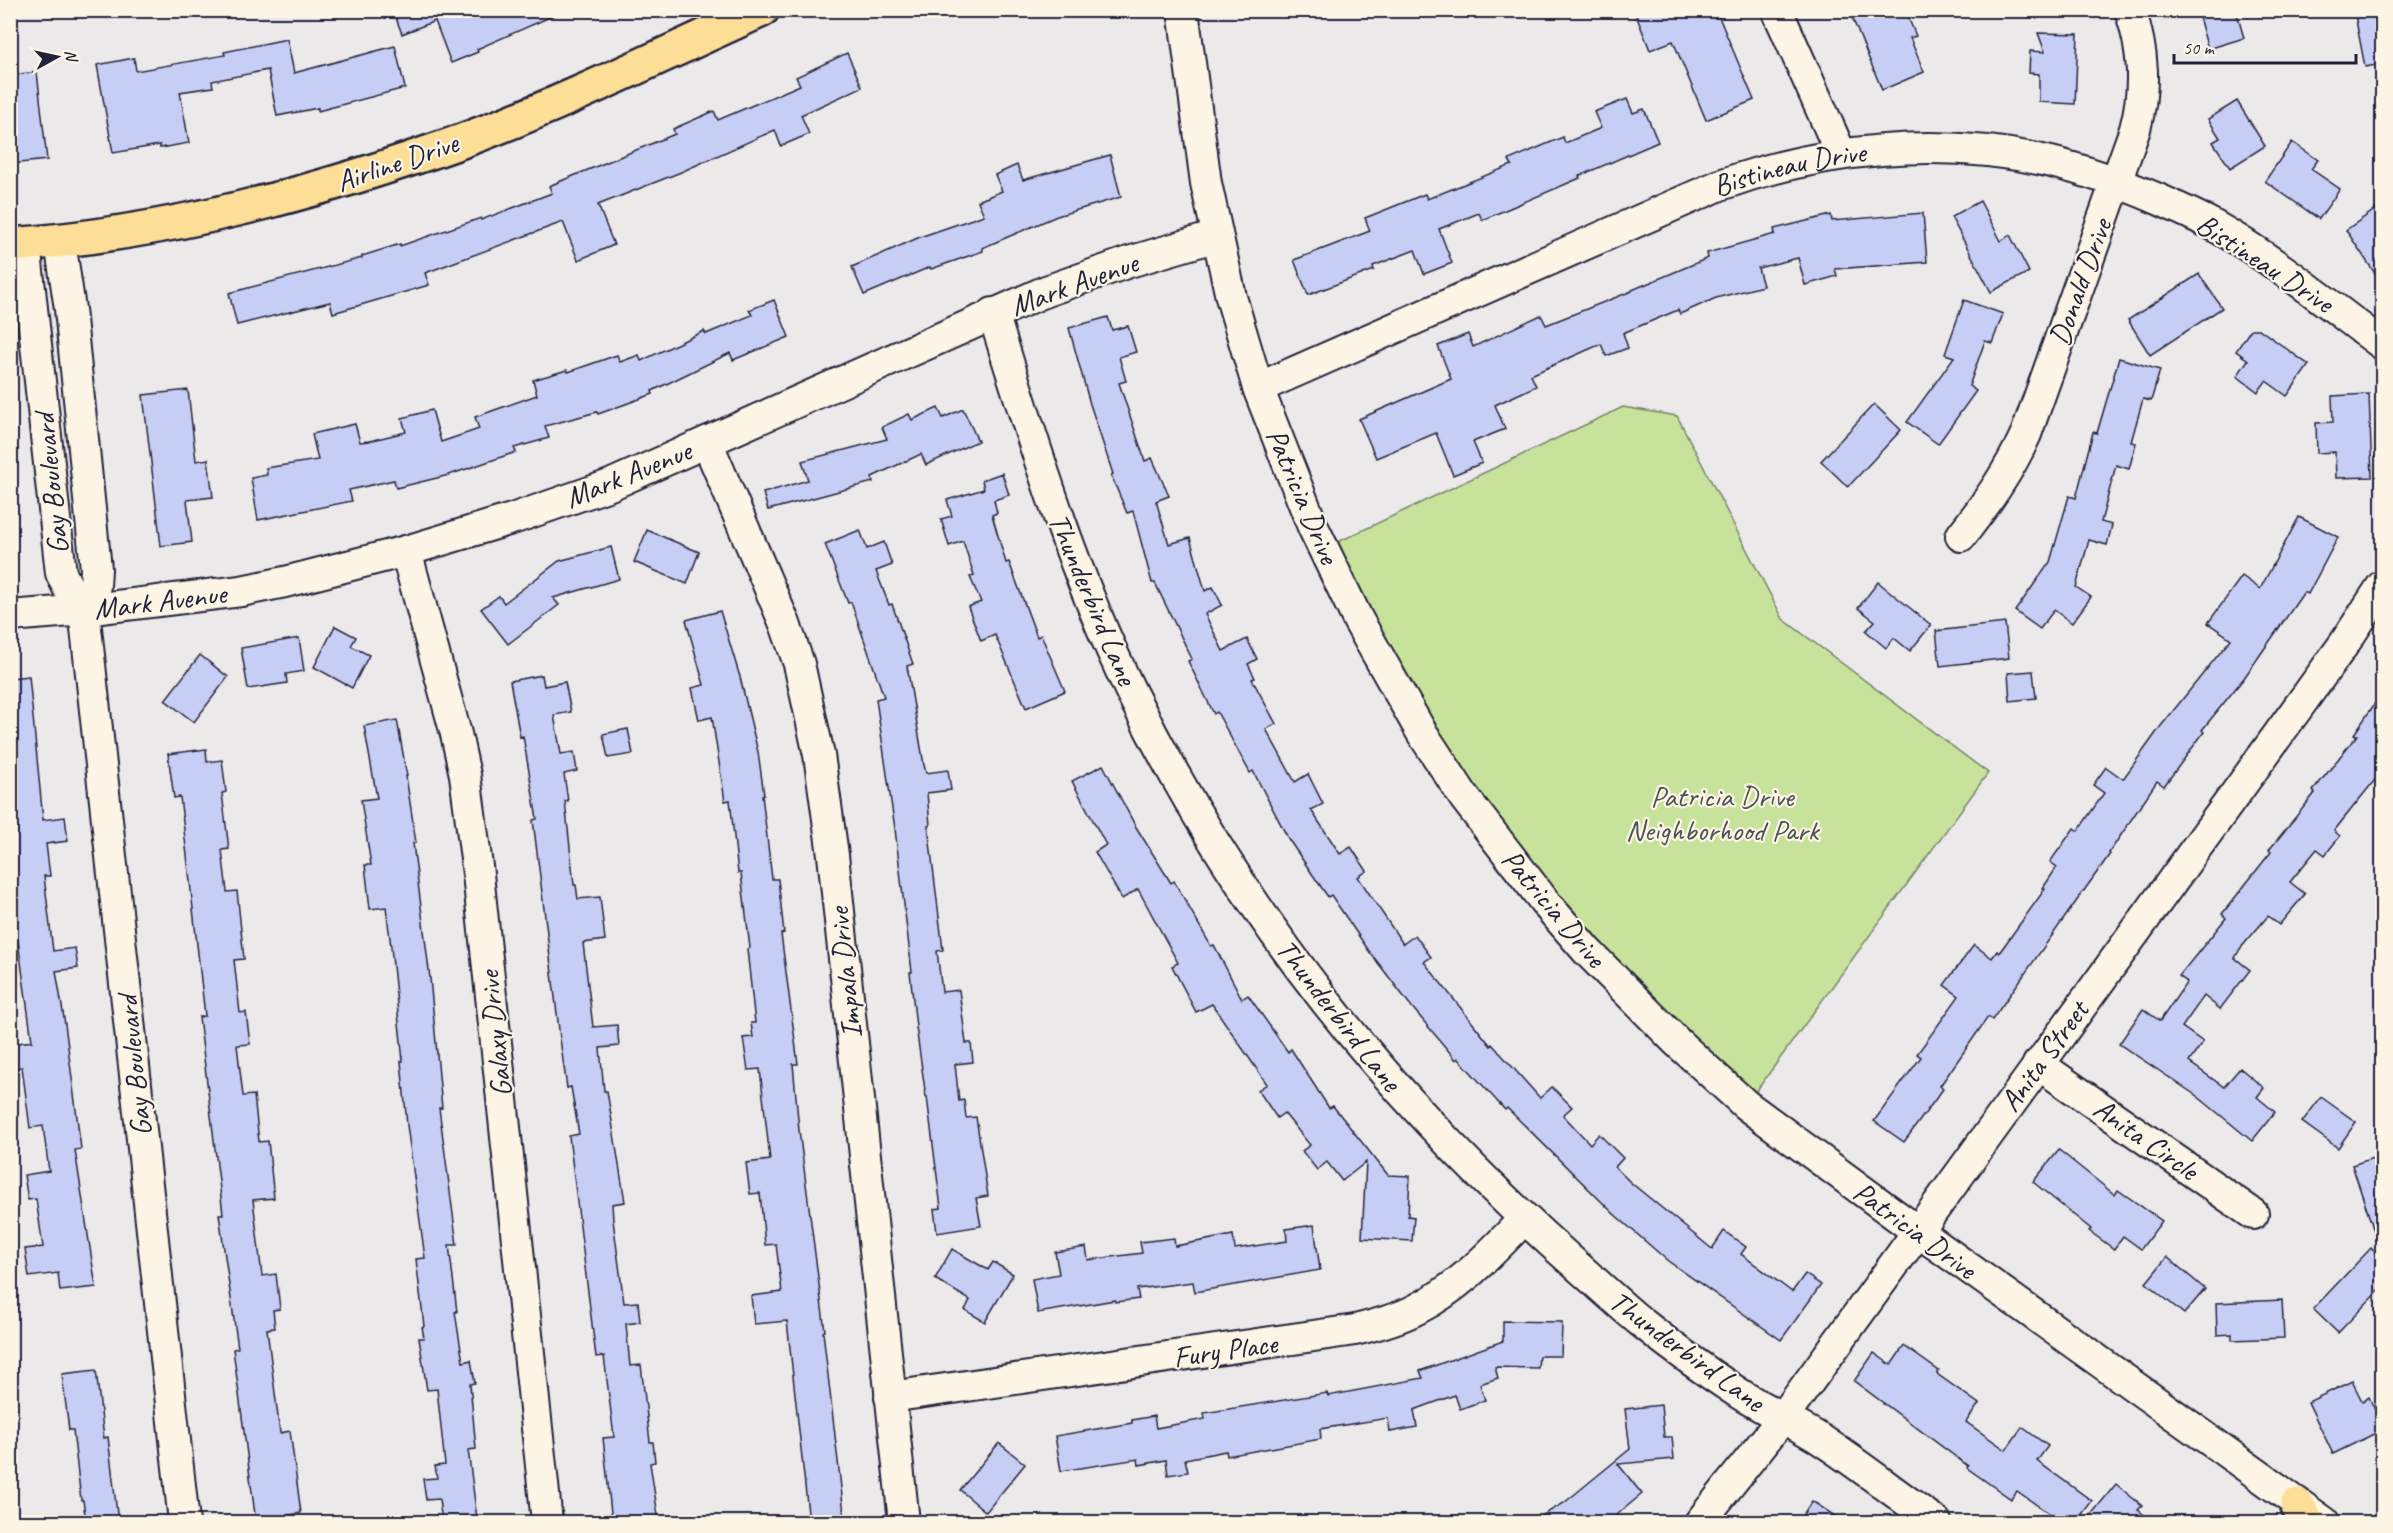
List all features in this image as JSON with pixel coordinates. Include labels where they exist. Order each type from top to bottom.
[{"type":"main road","name":"Airline Drive","points":[[18,245],[60,242],[192,221],[310,192],[460,141],[565,98],[762,10]]},
{"type":"street","name":"Patricia Drive","points":[[1183,10],[1199,136],[1217,236],[1231,297],[1258,388],[1313,527],[1358,621],[1390,679],[1457,788],[1510,859],[1594,958],[1677,1042],[1737,1097],[1794,1142],[2302,1514],[2324,1522]]},
{"type":"street","points":[[1777,10],[1841,154]]},
{"type":"street","name":"Donald Drive","points":[[1961,536],[1985,505],[2015,458],[2026,434],[2134,129],[2143,86],[2143,61],[2139,35],[2130,10]]},
{"type":"street","name":"Bistineau Drive","points":[[1258,388],[1720,185],[1779,166],[1841,154],[1923,149],[1988,152],[2049,161],[2116,181],[2210,223],[2244,244],[2382,344]]},
{"type":"street","name":"Mark Avenue","points":[[10,616],[84,610],[241,591],[347,567],[515,518],[610,485],[993,313],[1084,277],[1217,236]]},
{"type":"street","name":"Gay Boulevard","points":[[60,242],[70,309],[96,569],[95,586],[84,610],[184,1522]]},
{"type":"street","name":"Gay Boulevard","points":[[18,245],[61,573],[70,592],[84,610]]},
{"type":"street","name":"Thunderbird Lane","points":[[993,313],[1041,469],[1078,572],[1130,690],[1198,814],[1274,932],[1336,1016],[1387,1078],[1443,1139],[1524,1219],[1641,1322],[1737,1393],[1819,1439],[1936,1522]]},
{"type":"street","name":"Impala Drive","points":[[707,442],[785,624],[799,664],[812,716],[831,845],[904,1522]]},
{"type":"street","name":"Galaxy Drive","points":[[406,551],[444,686],[465,775],[480,886],[547,1522]]},
{"type":"street","name":"Anita Street","points":[[1700,1522],[1782,1419],[2344,644],[2382,586]]},
{"type":"street","name":"Anita Circle","points":[[2038,1064],[2253,1214]]},
{"type":"street","name":"Fury Place","points":[[890,1396],[1355,1330],[1416,1310],[1452,1288],[1472,1272],[1524,1219]]},
{"type":"green space","name":"Patricia Drive Neighborhood Park","points":[[1623,407],[1677,416],[1783,619],[1988,773],[1746,1105],[1464,797],[1323,549]]},
{"type":"building","points":[[393,10],[566,10],[477,49],[478,52],[451,63],[435,21],[402,34]]},
{"type":"building","points":[[1634,10],[1716,10],[1754,100],[1706,120],[1673,41],[1650,50]]},
{"type":"building","points":[[1849,10],[1905,10],[1916,36],[1910,38],[1924,72],[1882,90]]},
{"type":"building","points":[[2197,10],[2236,10],[2244,38],[2208,49]]},
{"type":"building","points":[[2354,10],[2382,10],[2382,64],[2365,67]]},
{"type":"building","points":[[2038,33],[2078,34],[2075,104],[2039,102],[2039,74],[2029,73],[2030,51],[2045,52]]},
{"type":"building","points":[[287,39],[294,73],[395,46],[405,88],[318,111],[318,108],[277,116],[268,70],[212,81],[213,87],[180,92],[189,143],[160,148],[160,145],[113,153],[97,65],[134,58],[136,71],[225,55],[224,52]]},
{"type":"building","points":[[847,53],[862,87],[801,115],[809,134],[781,146],[775,130],[681,172],[598,205],[614,245],[578,260],[563,222],[425,273],[429,285],[333,313],[330,302],[237,325],[229,293],[362,258],[362,256],[400,244],[400,246],[481,218],[481,220],[552,193],[549,186],[675,134],[673,129],[714,111],[718,120],[800,85],[796,77]]},
{"type":"building","points":[[37,72],[47,160],[10,164],[10,75]]},
{"type":"building","points":[[1627,99],[1633,113],[1644,109],[1658,142],[1482,220],[1479,213],[1439,229],[1452,263],[1424,274],[1415,250],[1373,266],[1374,270],[1308,295],[1294,260],[1370,231],[1365,218],[1425,194],[1427,199],[1512,165],[1509,160],[1563,137],[1565,143],[1601,128],[1594,112]]},
{"type":"building","points":[[2237,101],[2265,146],[2230,168],[2213,142],[2220,138],[2208,119]]},
{"type":"building","points":[[2292,142],[2318,160],[2311,169],[2340,189],[2319,219],[2265,181]]},
{"type":"building","points":[[1110,155],[1121,197],[1057,216],[982,248],[983,251],[931,269],[930,267],[864,295],[852,267],[920,237],[984,215],[978,201],[1002,191],[995,175],[1017,165],[1023,180]]},
{"type":"building","points":[[1980,201],[2001,241],[2010,235],[2029,272],[1991,292],[1951,217]]},
{"type":"building","points":[[2382,205],[2382,284],[2346,230]]},
{"type":"building","points":[[1923,213],[1927,262],[1835,269],[1837,276],[1805,285],[1798,258],[1758,268],[1763,286],[1716,298],[1680,314],[1678,310],[1623,333],[1628,348],[1606,356],[1601,344],[1531,375],[1536,386],[1495,405],[1505,429],[1473,442],[1482,463],[1453,475],[1436,433],[1376,458],[1359,419],[1451,379],[1438,346],[1468,334],[1473,347],[1541,315],[1546,325],[1708,258],[1707,253],[1775,234],[1774,229],[1831,215],[1832,221]]},
{"type":"building","points":[[2199,274],[2222,308],[2150,355],[2128,320]]},
{"type":"building","points":[[774,300],[789,337],[733,360],[730,353],[652,391],[653,394],[598,414],[597,412],[545,426],[549,438],[514,448],[516,452],[449,475],[396,488],[394,480],[349,490],[352,501],[258,520],[251,478],[267,475],[266,468],[318,460],[312,434],[355,424],[360,442],[369,441],[406,432],[402,418],[432,410],[441,442],[479,429],[475,417],[537,395],[533,380],[567,370],[568,372],[617,355],[620,362],[639,355],[641,361],[704,331],[706,334],[752,315],[749,310]]},
{"type":"building","points":[[1964,300],[2003,314],[1992,343],[1985,341],[1969,386],[1976,391],[1938,444],[1907,422],[1954,357],[1945,354]]},
{"type":"building","points":[[1108,317],[1112,330],[1128,326],[1136,352],[1119,357],[1126,381],[1119,383],[1145,461],[1152,458],[1169,496],[1156,501],[1169,544],[1190,538],[1205,591],[1213,587],[1222,605],[1205,614],[1223,651],[1247,639],[1257,659],[1248,664],[1255,678],[1252,679],[1276,724],[1266,729],[1295,782],[1308,774],[1323,804],[1311,810],[1340,854],[1351,847],[1367,871],[1358,877],[1403,944],[1415,935],[1431,957],[1424,962],[1491,1046],[1492,1044],[1540,1098],[1552,1087],[1572,1107],[1563,1115],[1590,1144],[1599,1134],[1623,1158],[1615,1167],[1630,1182],[1712,1249],[1724,1231],[1746,1247],[1741,1254],[1792,1292],[1805,1274],[1821,1285],[1781,1340],[1668,1261],[1614,1214],[1507,1108],[1505,1110],[1458,1058],[1456,1060],[1411,1006],[1369,951],[1331,895],[1328,897],[1289,840],[1253,771],[1250,773],[1217,712],[1214,714],[1188,661],[1192,659],[1155,583],[1152,583],[1133,511],[1127,513],[1111,475],[1113,474],[1090,404],[1069,328]]},
{"type":"building","points":[[2251,329],[2259,329],[2309,365],[2287,396],[2266,381],[2258,392],[2237,376],[2248,360],[2236,351]]},
{"type":"building","points":[[2119,358],[2160,370],[2151,401],[2143,399],[2131,442],[2136,443],[2129,469],[2116,465],[2101,522],[2112,525],[2107,545],[2089,540],[2076,587],[2091,597],[2072,623],[2054,610],[2040,629],[2015,611],[2050,562],[2069,496],[2076,498],[2093,432],[2097,433]]},
{"type":"building","points":[[188,390],[196,461],[208,459],[213,497],[187,500],[192,542],[161,546],[143,395]]},
{"type":"building","points":[[2369,394],[2372,477],[2336,478],[2335,452],[2317,453],[2316,423],[2333,422],[2332,396]]},
{"type":"building","points":[[1874,404],[1901,430],[1848,487],[1821,461]]},
{"type":"building","points":[[938,408],[943,418],[963,409],[978,441],[926,465],[921,454],[872,477],[873,482],[768,510],[763,493],[808,480],[802,461],[887,439],[882,427],[909,414],[912,420]]},
{"type":"building","points":[[1002,473],[1009,495],[994,500],[997,513],[992,515],[1006,563],[1009,562],[1037,637],[1041,635],[1065,691],[1026,708],[995,635],[981,641],[968,607],[981,602],[970,577],[974,575],[963,541],[949,546],[941,519],[952,516],[947,500],[984,489],[982,480]]},
{"type":"building","points":[[2299,517],[2338,537],[2308,594],[2304,592],[2244,678],[2202,730],[2204,732],[2164,786],[2157,781],[2110,854],[1992,1020],[1988,1017],[1940,1086],[1943,1089],[1904,1142],[1874,1121],[1921,1057],[1917,1054],[1959,996],[1944,985],[1974,945],[1992,958],[1997,951],[1999,953],[2045,889],[2043,888],[2057,867],[2050,862],[2074,828],[2078,831],[2104,793],[2093,785],[2106,767],[2123,779],[2161,726],[2231,639],[2208,623],[2242,576],[2260,589]]},
{"type":"building","points":[[647,530],[699,552],[687,584],[634,562]]},
{"type":"building","points":[[860,530],[867,549],[884,542],[892,565],[876,571],[889,605],[892,604],[913,664],[907,666],[926,773],[948,770],[951,790],[927,793],[930,825],[928,826],[943,950],[937,951],[942,992],[959,990],[966,1043],[971,1043],[973,1062],[955,1064],[959,1101],[964,1100],[966,1118],[976,1117],[988,1196],[976,1198],[981,1226],[937,1233],[934,1209],[941,1208],[916,1027],[910,972],[912,972],[895,829],[876,699],[884,697],[851,602],[848,603],[825,544]]},
{"type":"building","points":[[611,547],[619,579],[553,598],[559,605],[508,644],[481,609],[499,596],[504,603],[559,561]]},
{"type":"building","points":[[1878,582],[1931,625],[1910,651],[1894,638],[1886,648],[1866,631],[1875,621],[1858,608]]},
{"type":"building","points":[[720,611],[740,677],[758,752],[772,879],[778,879],[784,933],[781,934],[798,1064],[793,1064],[799,1130],[825,1331],[823,1332],[845,1522],[809,1522],[787,1321],[754,1324],[751,1296],[782,1292],[776,1244],[765,1245],[760,1193],[750,1194],[746,1163],[770,1160],[760,1069],[748,1070],[743,1038],[753,1037],[751,1023],[755,1023],[747,949],[750,948],[741,873],[738,873],[730,800],[725,801],[712,717],[699,720],[692,688],[704,685],[686,620]]},
{"type":"building","points":[[2005,623],[2009,658],[1940,666],[1936,631]]},
{"type":"building","points":[[335,626],[356,637],[351,646],[369,655],[352,688],[314,667]]},
{"type":"building","points":[[299,638],[304,671],[286,674],[287,683],[248,689],[241,648]]},
{"type":"building","points":[[200,655],[228,677],[194,722],[165,700]]},
{"type":"building","points":[[2033,671],[2036,698],[2010,701],[2008,673]]},
{"type":"building","points":[[542,675],[544,686],[565,682],[571,712],[554,715],[561,754],[574,752],[577,771],[564,774],[574,885],[576,885],[578,899],[600,897],[605,940],[583,943],[593,1027],[617,1025],[619,1046],[600,1048],[604,1091],[607,1091],[625,1202],[612,1204],[613,1220],[624,1303],[638,1302],[640,1322],[626,1324],[630,1366],[641,1365],[650,1442],[653,1442],[655,1462],[650,1463],[659,1522],[612,1522],[603,1438],[614,1437],[604,1356],[596,1357],[569,1136],[579,1134],[571,1087],[567,1088],[561,1046],[533,820],[537,819],[523,736],[520,737],[510,681]]},
{"type":"building","points":[[29,676],[43,820],[65,817],[68,841],[46,844],[50,876],[44,876],[53,951],[75,948],[78,968],[56,971],[81,1149],[75,1150],[96,1287],[60,1291],[58,1273],[29,1277],[25,1249],[43,1247],[36,1199],[28,1200],[24,1175],[49,1171],[43,1126],[30,1128],[22,1067],[14,1068],[11,1044],[32,1041],[18,941],[10,942],[10,896],[16,896],[10,844],[10,678]]},
{"type":"building","points":[[2382,693],[2382,771],[2334,831],[2340,836],[2325,855],[2317,849],[2290,882],[2305,894],[2279,925],[2268,916],[2240,949],[2235,958],[2250,970],[2220,1009],[2204,996],[2182,1027],[2203,1042],[2189,1062],[2224,1087],[2240,1068],[2264,1088],[2257,1097],[2275,1112],[2252,1141],[2197,1096],[2119,1044],[2143,1009],[2160,1021],[2187,982],[2179,976],[2226,918],[2222,914],[2357,735],[2354,734]]},
{"type":"building","points":[[397,720],[416,843],[413,843],[430,978],[442,1108],[439,1108],[457,1245],[449,1245],[457,1312],[455,1312],[463,1362],[471,1360],[475,1383],[470,1384],[476,1449],[468,1450],[477,1518],[442,1522],[439,1499],[426,1500],[423,1479],[437,1478],[435,1466],[445,1465],[437,1389],[427,1390],[419,1338],[424,1338],[422,1327],[424,1326],[416,1259],[425,1258],[407,1125],[401,1061],[403,1061],[386,907],[370,909],[365,865],[371,865],[361,800],[377,798],[364,726]]},
{"type":"building","points":[[628,729],[633,754],[608,758],[603,734]]},
{"type":"building","points":[[206,749],[207,762],[222,760],[226,792],[222,793],[229,849],[222,850],[227,892],[237,891],[244,959],[234,960],[240,1013],[246,1012],[250,1044],[237,1045],[243,1096],[254,1095],[259,1142],[268,1141],[274,1198],[253,1200],[262,1276],[276,1274],[280,1309],[273,1310],[275,1328],[267,1329],[280,1433],[290,1431],[301,1513],[289,1515],[290,1522],[256,1522],[233,1349],[238,1348],[219,1214],[223,1214],[199,1017],[205,1016],[188,864],[180,797],[174,798],[168,754]]},
{"type":"building","points":[[1103,765],[1136,827],[1171,883],[1174,881],[1211,946],[1214,945],[1242,999],[1248,995],[1288,1052],[1291,1049],[1329,1108],[1333,1106],[1388,1175],[1410,1176],[1408,1216],[1414,1217],[1412,1241],[1362,1238],[1366,1162],[1342,1181],[1327,1162],[1317,1170],[1302,1151],[1310,1145],[1284,1113],[1277,1118],[1258,1090],[1267,1084],[1212,1004],[1196,1012],[1172,966],[1178,963],[1138,889],[1122,899],[1095,852],[1106,845],[1072,781]]},
{"type":"building","points":[[2321,1097],[2356,1122],[2338,1148],[2302,1122]]},
{"type":"building","points":[[2059,1150],[2115,1195],[2118,1190],[2162,1221],[2141,1249],[2123,1236],[2114,1249],[2089,1231],[2091,1229],[2033,1182]]},
{"type":"building","points":[[2382,1155],[2382,1245],[2379,1246],[2352,1165]]},
{"type":"building","points":[[1314,1225],[1320,1270],[1195,1292],[1193,1282],[1137,1289],[1139,1299],[1115,1302],[1115,1300],[1038,1313],[1032,1279],[1059,1274],[1055,1252],[1086,1247],[1088,1260],[1142,1253],[1140,1242],[1174,1238],[1175,1246],[1233,1235],[1235,1249],[1287,1241],[1286,1229]]},
{"type":"building","points":[[2371,1248],[2382,1260],[2382,1287],[2338,1333],[2313,1309]]},
{"type":"building","points":[[952,1249],[988,1270],[993,1262],[1013,1274],[985,1322],[965,1310],[970,1300],[935,1279]]},
{"type":"building","points":[[2167,1257],[2205,1289],[2184,1314],[2146,1283]]},
{"type":"building","points":[[2282,1300],[2284,1338],[2232,1340],[2232,1334],[2217,1335],[2216,1303]]},
{"type":"building","points":[[1503,1321],[1562,1322],[1561,1356],[1539,1356],[1538,1368],[1495,1367],[1498,1378],[1480,1384],[1485,1400],[1460,1409],[1455,1395],[1414,1410],[1417,1427],[1390,1432],[1388,1418],[1320,1429],[1321,1439],[1227,1456],[1226,1451],[1185,1459],[1188,1472],[1168,1475],[1166,1460],[1139,1465],[1138,1459],[1061,1471],[1055,1436],[1132,1423],[1132,1420],[1154,1416],[1156,1428],[1205,1419],[1204,1413],[1327,1393],[1328,1396],[1423,1378],[1420,1371],[1503,1341]]},
{"type":"building","points":[[1904,1346],[1939,1371],[1937,1374],[1979,1404],[1966,1422],[2006,1450],[2022,1427],[2048,1446],[2037,1461],[2092,1501],[2076,1522],[2061,1522],[2017,1491],[2011,1499],[1854,1381],[1874,1353],[1891,1365]]},
{"type":"building","points":[[96,1370],[104,1438],[108,1437],[118,1522],[86,1522],[83,1500],[81,1500],[73,1430],[69,1430],[62,1374]]},
{"type":"building","points":[[2352,1381],[2362,1401],[2369,1397],[2382,1425],[2382,1430],[2333,1454],[2308,1402]]},
{"type":"building","points":[[1661,1405],[1664,1437],[1672,1437],[1674,1459],[1618,1464],[1642,1494],[1608,1522],[1531,1522],[1564,1503],[1630,1449],[1625,1409]]},
{"type":"building","points":[[999,1443],[1025,1464],[986,1512],[960,1490]]},
{"type":"building","points":[[2116,1484],[2142,1506],[2138,1510],[2153,1522],[2085,1522]]},
{"type":"building","points":[[1812,1501],[1844,1522],[1798,1522]]}]
